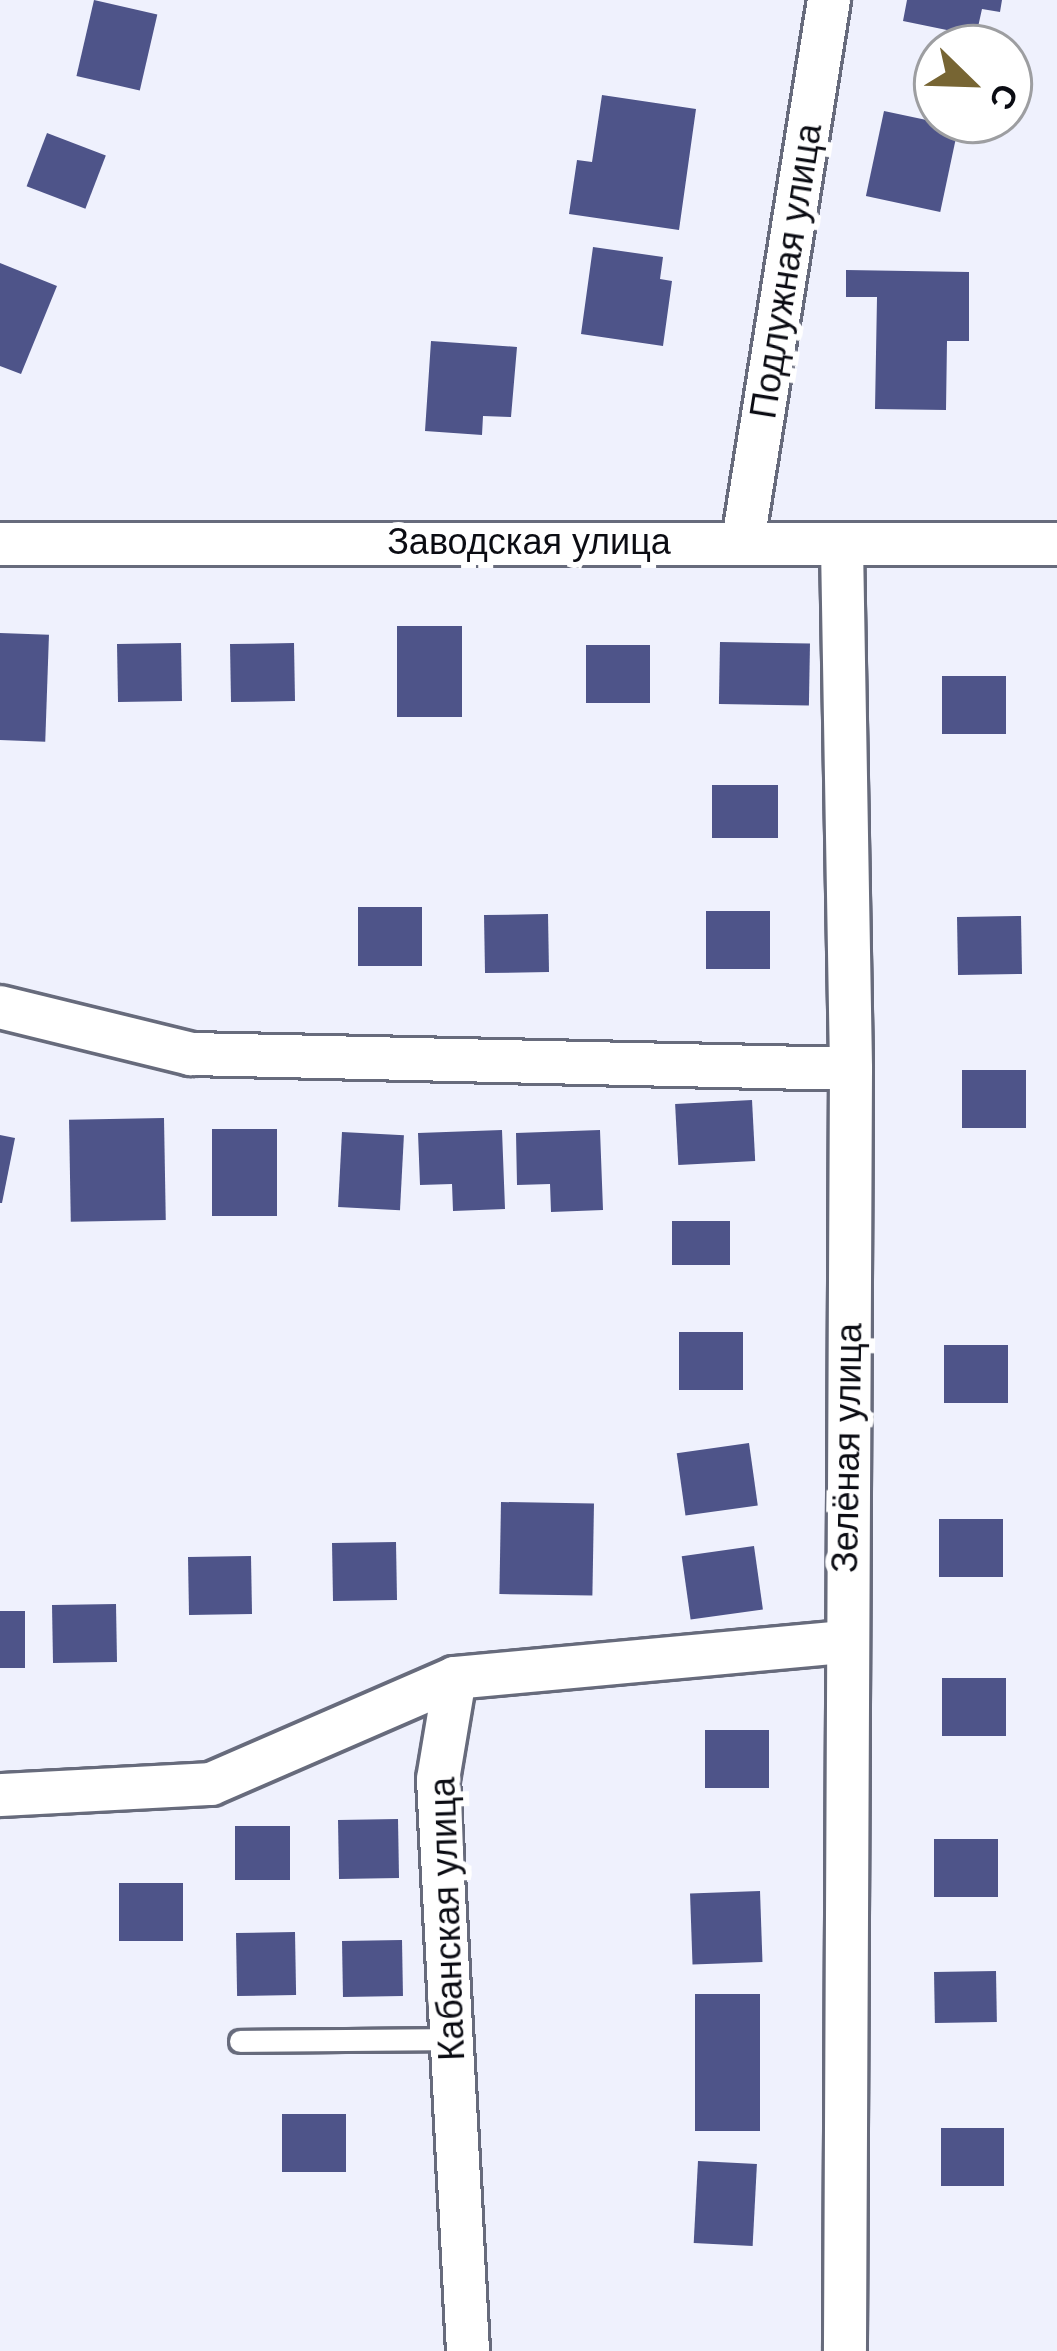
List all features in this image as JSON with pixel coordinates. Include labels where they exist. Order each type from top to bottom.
[{"type":"street","name":"Подлужная улица","points":[[742,542],[829,0]]},
{"type":"street","name":"Заводская улица","points":[[0,544],[1057,544]]},
{"type":"street","name":"Зелёная улица","points":[[842,546],[851,1069],[845,2351]]},
{"type":"street","points":[[0,1007],[191,1054],[851,1069]]},
{"type":"street","points":[[0,1795],[212,1784],[455,1678],[845,1642]]},
{"type":"street","name":"Кабанская улица","points":[[455,1678],[438,1780],[468,2351]]},
{"type":"lane","points":[[241,2041],[452,2039]]},
{"type":"building","points":[[94,0],[157,15],[140,91],[76,76]]},
{"type":"building","points":[[907,0],[1002,0],[1000,12],[982,9],[979,24],[903,21]]},
{"type":"building","points":[[602,95],[696,109],[679,230],[569,214],[577,160],[592,162]]},
{"type":"building","points":[[884,111],[913,117],[913,144],[955,144],[940,212],[866,196]]},
{"type":"building","points":[[47,133],[106,156],[85,209],[27,186]]},
{"type":"building","points":[[593,247],[663,257],[660,279],[672,281],[663,346],[581,334]]},
{"type":"building","points":[[0,263],[57,286],[21,374],[0,366]]},
{"type":"building","points":[[846,270],[969,272],[969,341],[947,341],[946,410],[875,409],[877,297],[846,297]]},
{"type":"building","points":[[431,341],[517,347],[511,417],[483,416],[482,435],[425,431]]},
{"type":"building","points":[[397,626],[462,626],[462,717],[397,717]]},
{"type":"building","points":[[0,633],[49,635],[45,742],[0,740]]},
{"type":"building","points":[[720,642],[810,644],[809,706],[719,704]]},
{"type":"building","points":[[181,643],[182,701],[118,702],[117,644]]},
{"type":"building","points":[[294,643],[295,701],[231,702],[230,644]]},
{"type":"building","points":[[586,645],[650,645],[650,703],[586,703]]},
{"type":"building","points":[[942,676],[1006,676],[1006,734],[942,734]]},
{"type":"building","points":[[712,785],[778,785],[778,838],[712,838]]},
{"type":"building","points":[[358,907],[422,907],[422,966],[358,966]]},
{"type":"building","points":[[706,911],[770,911],[770,969],[706,969]]},
{"type":"building","points":[[548,914],[549,972],[485,973],[484,915]]},
{"type":"building","points":[[1021,916],[1022,974],[958,975],[957,917]]},
{"type":"building","points":[[962,1070],[1026,1070],[1026,1128],[962,1128]]},
{"type":"building","points":[[752,1100],[755,1161],[678,1165],[675,1104]]},
{"type":"building","points":[[164,1118],[166,1220],[71,1222],[69,1120]]},
{"type":"building","points":[[212,1129],[277,1129],[277,1216],[212,1216]]},
{"type":"building","points":[[502,1130],[505,1209],[453,1211],[452,1184],[420,1185],[418,1133]]},
{"type":"building","points":[[600,1130],[603,1210],[551,1212],[550,1184],[517,1185],[516,1133]]},
{"type":"building","points":[[342,1132],[404,1135],[400,1210],[338,1207]]},
{"type":"building","points":[[0,1135],[15,1138],[2,1203],[0,1203]]},
{"type":"building","points":[[672,1221],[730,1221],[730,1265],[672,1265]]},
{"type":"building","points":[[679,1332],[743,1332],[743,1390],[679,1390]]},
{"type":"building","points":[[944,1345],[1008,1345],[1008,1403],[944,1403]]},
{"type":"building","points":[[749,1443],[758,1505],[685,1516],[677,1453]]},
{"type":"building","points":[[501,1502],[594,1504],[592,1596],[499,1594]]},
{"type":"building","points":[[939,1519],[1003,1519],[1003,1577],[939,1577]]},
{"type":"building","points":[[396,1542],[397,1600],[333,1601],[332,1543]]},
{"type":"building","points":[[754,1546],[763,1609],[691,1620],[682,1556]]},
{"type":"building","points":[[251,1556],[252,1614],[189,1615],[188,1557]]},
{"type":"building","points":[[116,1604],[117,1662],[53,1663],[52,1605]]},
{"type":"building","points":[[0,1611],[25,1611],[25,1668],[0,1668]]},
{"type":"building","points":[[942,1678],[1006,1678],[1006,1736],[942,1736]]},
{"type":"building","points":[[705,1730],[769,1730],[769,1788],[705,1788]]},
{"type":"building","points":[[398,1819],[399,1878],[339,1879],[338,1820]]},
{"type":"building","points":[[235,1826],[290,1826],[290,1880],[235,1880]]},
{"type":"building","points":[[934,1839],[998,1839],[998,1897],[934,1897]]},
{"type":"building","points":[[119,1883],[183,1883],[183,1941],[119,1941]]},
{"type":"building","points":[[760,1891],[762,1962],[693,1964],[690,1893]]},
{"type":"building","points":[[295,1932],[296,1995],[237,1996],[236,1933]]},
{"type":"building","points":[[402,1940],[403,1996],[343,1997],[342,1941]]},
{"type":"building","points":[[996,1971],[997,2022],[935,2023],[934,1972]]},
{"type":"building","points":[[695,1994],[760,1994],[760,2131],[695,2131]]},
{"type":"building","points":[[282,2114],[346,2114],[346,2172],[282,2172]]},
{"type":"building","points":[[941,2128],[1004,2128],[1004,2186],[941,2186]]},
{"type":"building","points":[[698,2161],[757,2164],[753,2246],[694,2243]]}]
